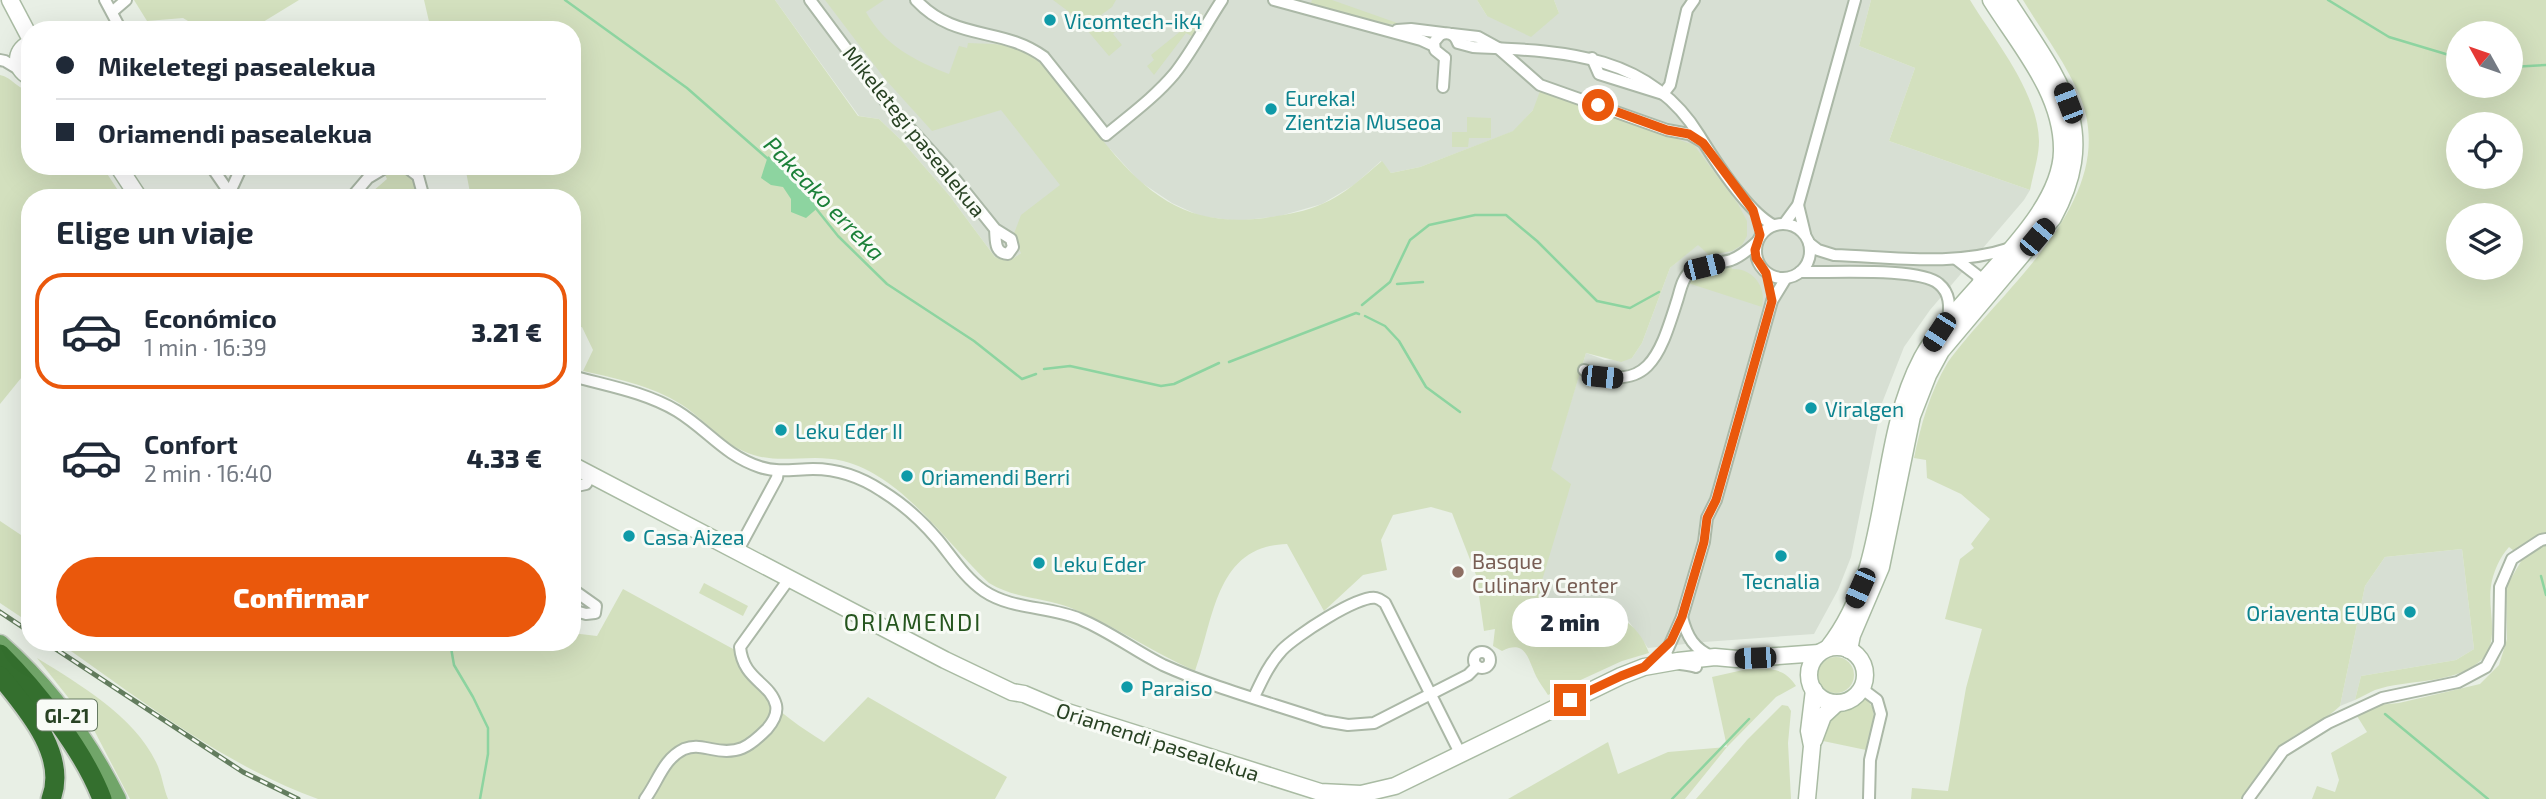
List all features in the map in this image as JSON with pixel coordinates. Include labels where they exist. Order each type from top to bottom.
[{"type":"highway","points":[[0,654],[57,722],[102,799]]},
{"type":"highway","points":[[0,676],[33,720],[51,754],[56,775],[51,799]]},
{"type":"main road","name":"GI-21","points":[[0,643],[35,677],[69,718],[97,761],[117,799]]},
{"type":"street","points":[[105,0],[116,21]]},
{"type":"street","points":[[112,12],[126,0]]},
{"type":"street","name":"Mikeletegi pasealekua","points":[[810,0],[886,102],[946,168],[995,229]]},
{"type":"street","points":[[916,0],[931,14],[948,24],[1021,42],[1035,50],[1050,64],[1106,135],[1149,100],[1175,73],[1222,0]]},
{"type":"street","points":[[1274,0],[1434,46]]},
{"type":"street","points":[[1663,94],[1670,85],[1687,10],[1694,0]]},
{"type":"street","points":[[1800,272],[1809,259],[1798,205],[1855,0]]},
{"type":"street","points":[[1849,650],[1852,635],[1881,567],[1912,416],[1919,394],[1952,327],[1980,284],[2044,208],[2058,179],[2062,144],[2059,119],[2050,94],[1991,0]]},
{"type":"street","points":[[1812,746],[1809,731],[1810,665],[1843,625],[1867,571],[1899,421],[1912,379],[1923,356],[2053,218],[2065,195],[2073,170],[2073,124],[2063,90],[2007,0]]},
{"type":"street","points":[[9,2],[21,32]]},
{"type":"street","points":[[1387,31],[1411,29],[1472,47],[1592,58],[1630,72],[1663,94],[1684,114],[1753,210],[1778,224],[1799,229],[1818,250],[1835,255],[1956,260],[2011,248]]},
{"type":"street","points":[[1445,58],[1437,54],[1434,46],[1436,38],[1452,41],[1478,37],[1498,48],[1540,85],[1667,130],[1689,134],[1703,143]]},
{"type":"street","points":[[1443,87],[1445,58],[1452,41]]},
{"type":"street","points":[[21,48],[3,61],[21,72]]},
{"type":"street","points":[[359,189],[373,175]]},
{"type":"street","points":[[1584,370],[1602,377],[1619,379],[1641,372],[1651,362],[1670,323],[1685,278],[1697,268],[1732,260],[1745,253],[1758,238],[1798,205]]},
{"type":"street","points":[[1753,210],[1758,238],[1756,258],[1763,269],[1772,301]]},
{"type":"street","points":[[1732,260],[1763,269],[1772,276],[1786,278],[1800,272],[1930,278],[1947,293],[1952,327]]},
{"type":"street","points":[[1956,260],[1978,276],[1980,284]]},
{"type":"street","points":[[1696,667],[1681,666],[1669,660],[1666,653],[1682,617],[1706,532],[1707,518],[1714,505],[1772,301],[1786,278]]},
{"type":"street","points":[[581,379],[653,399],[693,422],[723,449],[762,467],[778,471],[831,470],[847,473],[867,482],[905,508],[924,525],[971,581],[984,591],[1013,603],[1080,618],[1165,665],[1336,724],[1374,723],[1468,675],[1477,666]]},
{"type":"street","name":"Oriamendi pasealekua","points":[[581,470],[945,660],[1012,692],[1249,771],[1329,793],[1361,794],[1395,786],[1644,667],[1715,657],[1783,657],[1824,651]]},
{"type":"street","points":[[737,552],[777,478],[778,471]]},
{"type":"street","points":[[581,485],[586,484],[591,475]]},
{"type":"street","points":[[2248,799],[2283,751],[2328,723],[2382,698],[2458,682],[2486,667],[2499,643],[2500,587],[2512,559],[2544,539]]},
{"type":"street","points":[[645,799],[666,764],[678,753],[696,746],[720,751],[745,749],[773,722],[777,713],[774,699],[745,668],[740,647],[789,579]]},
{"type":"street","points":[[581,595],[596,606],[595,613],[581,613]]},
{"type":"street","points":[[1254,697],[1265,672],[1291,640],[1308,628],[1368,598],[1378,598],[1385,603],[1461,755]]},
{"type":"street","points":[[1682,617],[1690,639],[1703,653],[1715,657]]},
{"type":"street","points":[[1644,667],[1671,641]]},
{"type":"street","points":[[1807,799],[1812,746],[1823,716],[1837,703],[1853,698],[1861,688],[1864,677],[1861,661],[1849,650],[1842,648],[1824,651]]},
{"type":"street","points":[[1783,657],[1796,665],[1821,698],[1837,703]]},
{"type":"street","name":"Oriamendi pasealekua","points":[[1377,799],[1424,782],[1615,685],[1653,673],[1716,666],[1737,659]]},
{"type":"street","points":[[1861,688],[1877,700],[1881,713],[1870,760],[1869,799]]},
{"type":"street","name":"Oriamendi pasealekua","points":[[1012,692],[1021,700],[1045,712],[1316,799]]},
{"type":"street","points":[[1424,782],[1432,774],[1454,763],[1461,755],[1485,751]]},
{"type":"shaded area","points":[[134,0],[299,0],[265,21],[188,21],[183,18],[147,21]]},
{"type":"shaded area","points":[[424,0],[775,0],[858,116],[879,119],[949,195],[995,257],[1011,260],[1021,253],[1013,236],[1021,215],[1060,185],[1001,110],[932,131],[885,79],[825,0],[884,0],[866,12],[873,24],[891,43],[949,74],[959,46],[967,48],[968,43],[1002,45],[1021,50],[1033,57],[1057,80],[1109,148],[1142,183],[1177,206],[1196,214],[1217,218],[1265,218],[1308,209],[1338,196],[1382,161],[1391,173],[1420,167],[1513,131],[1533,110],[1540,91],[1694,145],[1738,204],[1747,221],[1747,236],[1742,245],[1732,251],[1709,255],[1698,245],[1670,268],[1642,343],[1632,358],[1621,362],[1586,353],[1551,469],[1571,484],[1541,584],[1542,602],[1590,608],[1619,617],[1642,637],[1649,653],[1622,661],[1548,695],[1521,649],[1516,647],[1502,651],[1493,646],[1495,629],[1484,631],[1476,575],[1452,513],[1431,507],[1393,515],[1381,540],[1387,570],[1363,575],[1324,611],[1287,544],[1263,548],[1245,558],[1231,572],[1221,589],[1195,671],[1071,608],[1009,592],[989,583],[904,496],[865,469],[830,459],[756,456],[728,442],[688,409],[664,395],[638,385],[583,371],[593,350],[581,327],[581,189],[469,189],[467,175],[581,175],[581,21],[429,21]]},
{"type":"shaded area","points":[[775,0],[1477,0],[1487,16],[1559,13],[1554,0],[1871,0],[1859,46],[1915,68],[1889,141],[2030,190],[1930,310],[1904,347],[1882,403],[1851,557],[1838,590],[1814,634],[1648,648],[1627,619],[1588,606],[1542,602],[1550,469],[1586,353],[1605,360],[1632,358],[1642,343],[1670,268],[1698,244],[1732,251],[1533,110],[1514,131],[1420,167],[1391,173],[1381,161],[1354,185],[1322,204],[1280,216],[1237,221],[1200,216],[1172,203],[1139,181],[1110,149],[1021,253],[1011,260],[995,257],[949,195],[902,141],[879,119],[859,116]]},
{"type":"shaded area","points":[[1053,0],[1116,0],[1112,7],[1101,15],[1122,45],[1109,56],[1076,17]]},
{"type":"shaded area","points":[[1312,0],[1332,0],[1403,25],[1310,6]]},
{"type":"shaded area","points":[[1477,0],[1554,0],[1559,13],[1531,37],[1487,16]]},
{"type":"shaded area","points":[[1871,0],[1970,0],[2014,68],[2037,123],[2039,141],[2030,190],[1889,141],[1915,68],[1859,46]]},
{"type":"shaded area","points":[[2023,0],[2546,0],[2546,799],[2312,799],[2317,786],[2335,792],[2339,780],[2331,753],[2367,732],[2357,716],[2378,705],[2399,703],[2480,684],[2499,665],[2507,639],[2506,587],[2523,558],[2509,547],[2495,570],[2492,581],[2492,636],[2486,654],[2479,662],[2455,675],[2375,690],[2355,700],[2361,676],[2456,660],[2474,649],[2462,549],[2385,557],[2365,586],[2340,706],[2278,749],[2242,799],[1911,799],[1912,788],[1948,791],[1966,688],[1982,629],[1945,619],[1960,559],[1974,548],[1971,544],[1990,519],[1961,494],[1927,478],[1926,460],[1914,458],[1931,397],[1948,362],[2051,239],[2072,204],[2085,168],[2088,131],[2078,92]]},
{"type":"shaded area","points":[[1203,13],[1193,37],[1186,33],[1154,75],[1147,66],[1154,60],[1151,55]]},
{"type":"shaded area","points":[[0,75],[21,87],[21,175],[108,175],[117,189],[21,189],[21,378],[0,404]]},
{"type":"shaded area","points":[[1467,117],[1491,118],[1491,138],[1469,138],[1468,147],[1452,147],[1452,132],[1467,132]]},
{"type":"shaded area","points":[[768,156],[798,178],[820,206],[806,218],[791,212],[791,199],[783,187],[771,185],[761,178]]},
{"type":"shaded area","points":[[385,175],[410,175],[419,189],[375,189],[387,179]]},
{"type":"shaded area","points":[[1731,266],[1732,269],[1746,272],[1757,280],[1762,292],[1762,307],[1688,283],[1698,273]]},
{"type":"shaded area","points":[[0,521],[21,535],[21,617],[0,603]]},
{"type":"shaded area","points":[[2462,549],[2474,649],[2456,660],[2361,676],[2355,700],[2340,706],[2365,586],[2385,557]]},
{"type":"shaded area","points":[[704,583],[748,606],[743,616],[699,593]]},
{"type":"shaded area","points":[[623,589],[735,650],[760,692],[783,714],[824,742],[868,697],[1007,777],[995,799],[318,799],[283,785],[215,749],[71,651],[581,651],[581,634],[597,636]]},
{"type":"shaded area","points":[[1836,657],[1849,662],[1854,675],[1849,688],[1836,693],[1823,688],[1818,675],[1823,662]]},
{"type":"shaded area","points":[[37,658],[104,702],[134,730],[156,762],[168,799],[130,799],[94,730]]},
{"type":"shaded area","points":[[1766,669],[1780,671],[1791,679],[1796,686],[1776,697],[1727,747],[1712,677],[1743,670]]},
{"type":"shaded area","points":[[1863,699],[1871,704],[1874,716],[1866,750],[1823,741],[1824,731],[1831,718]]},
{"type":"shaded area","points":[[1782,705],[1788,706],[1791,711],[1788,743],[1791,799],[1696,799],[1747,740]]},
{"type":"shaded area","points":[[1608,742],[1618,774],[1668,752],[1727,747],[1685,799],[1508,799]]},
{"type":"waterway","name":"Pakeako erreka","points":[[565,0],[687,88],[768,159]]},
{"type":"waterway","points":[[2328,0],[2389,37],[2446,54]]},
{"type":"waterway","points":[[2524,66],[2546,65]]},
{"type":"waterway","name":"Pakeako erreka","points":[[814,206],[838,236],[887,284],[974,341],[1022,379],[1036,374]]},
{"type":"waterway","points":[[1362,305],[1390,282],[1410,240],[1429,225],[1475,215],[1506,215],[1537,241],[1597,301],[1630,308],[1659,292]]},
{"type":"waterway","points":[[1397,284],[1423,282]]},
{"type":"waterway","name":"Pakeako erreka","points":[[1229,362],[1359,314]]},
{"type":"waterway","points":[[1365,316],[1385,326],[1399,341],[1426,387],[1460,412]]},
{"type":"waterway","name":"Pakeako erreka","points":[[1044,369],[1070,366],[1161,386],[1174,384],[1219,363]]},
{"type":"waterway","points":[[2541,576],[2546,595]]},
{"type":"waterway","points":[[452,651],[454,665],[488,728],[488,754],[480,799]]},
{"type":"waterway","points":[[2385,714],[2488,799]]},
{"type":"waterway","points":[[1672,799],[1749,719]]},
{"type":"railway","points":[[0,612],[21,626]]},
{"type":"railway","points":[[59,651],[243,772],[298,799]]},
{"type":"place","name":"Vicomtech-ik4","points":[[1050,20]]},
{"type":"place","name":"Eureka! Zientzia Museoa","points":[[1271,109]]},
{"type":"place","name":"Viralgen","points":[[1811,408]]},
{"type":"place","name":"Leku Eder II","points":[[781,430]]},
{"type":"place","name":"Oriamendi Berri","points":[[907,476]]},
{"type":"place","name":"Casa Aizea","points":[[629,536]]},
{"type":"place","name":"Tecnalia","points":[[1781,556]]},
{"type":"place","name":"Leku Eder","points":[[1039,563]]},
{"type":"place","name":"Basque Culinary Center","points":[[1458,572]]},
{"type":"place","name":"Oriaventa EUBG","points":[[2410,612]]},
{"type":"place","name":"Paraiso","points":[[1127,687]]},
{"type":"district","name":"ORIAMENDI","points":[[913,622]]},
{"type":"route","points":[[1570,700],[1644,667],[1671,641],[1684,614],[1704,542],[1707,518],[1716,500],[1772,301],[1766,273],[1756,258],[1755,250],[1760,235],[1753,210],[1703,143],[1689,134],[1667,130],[1598,105]]}]
